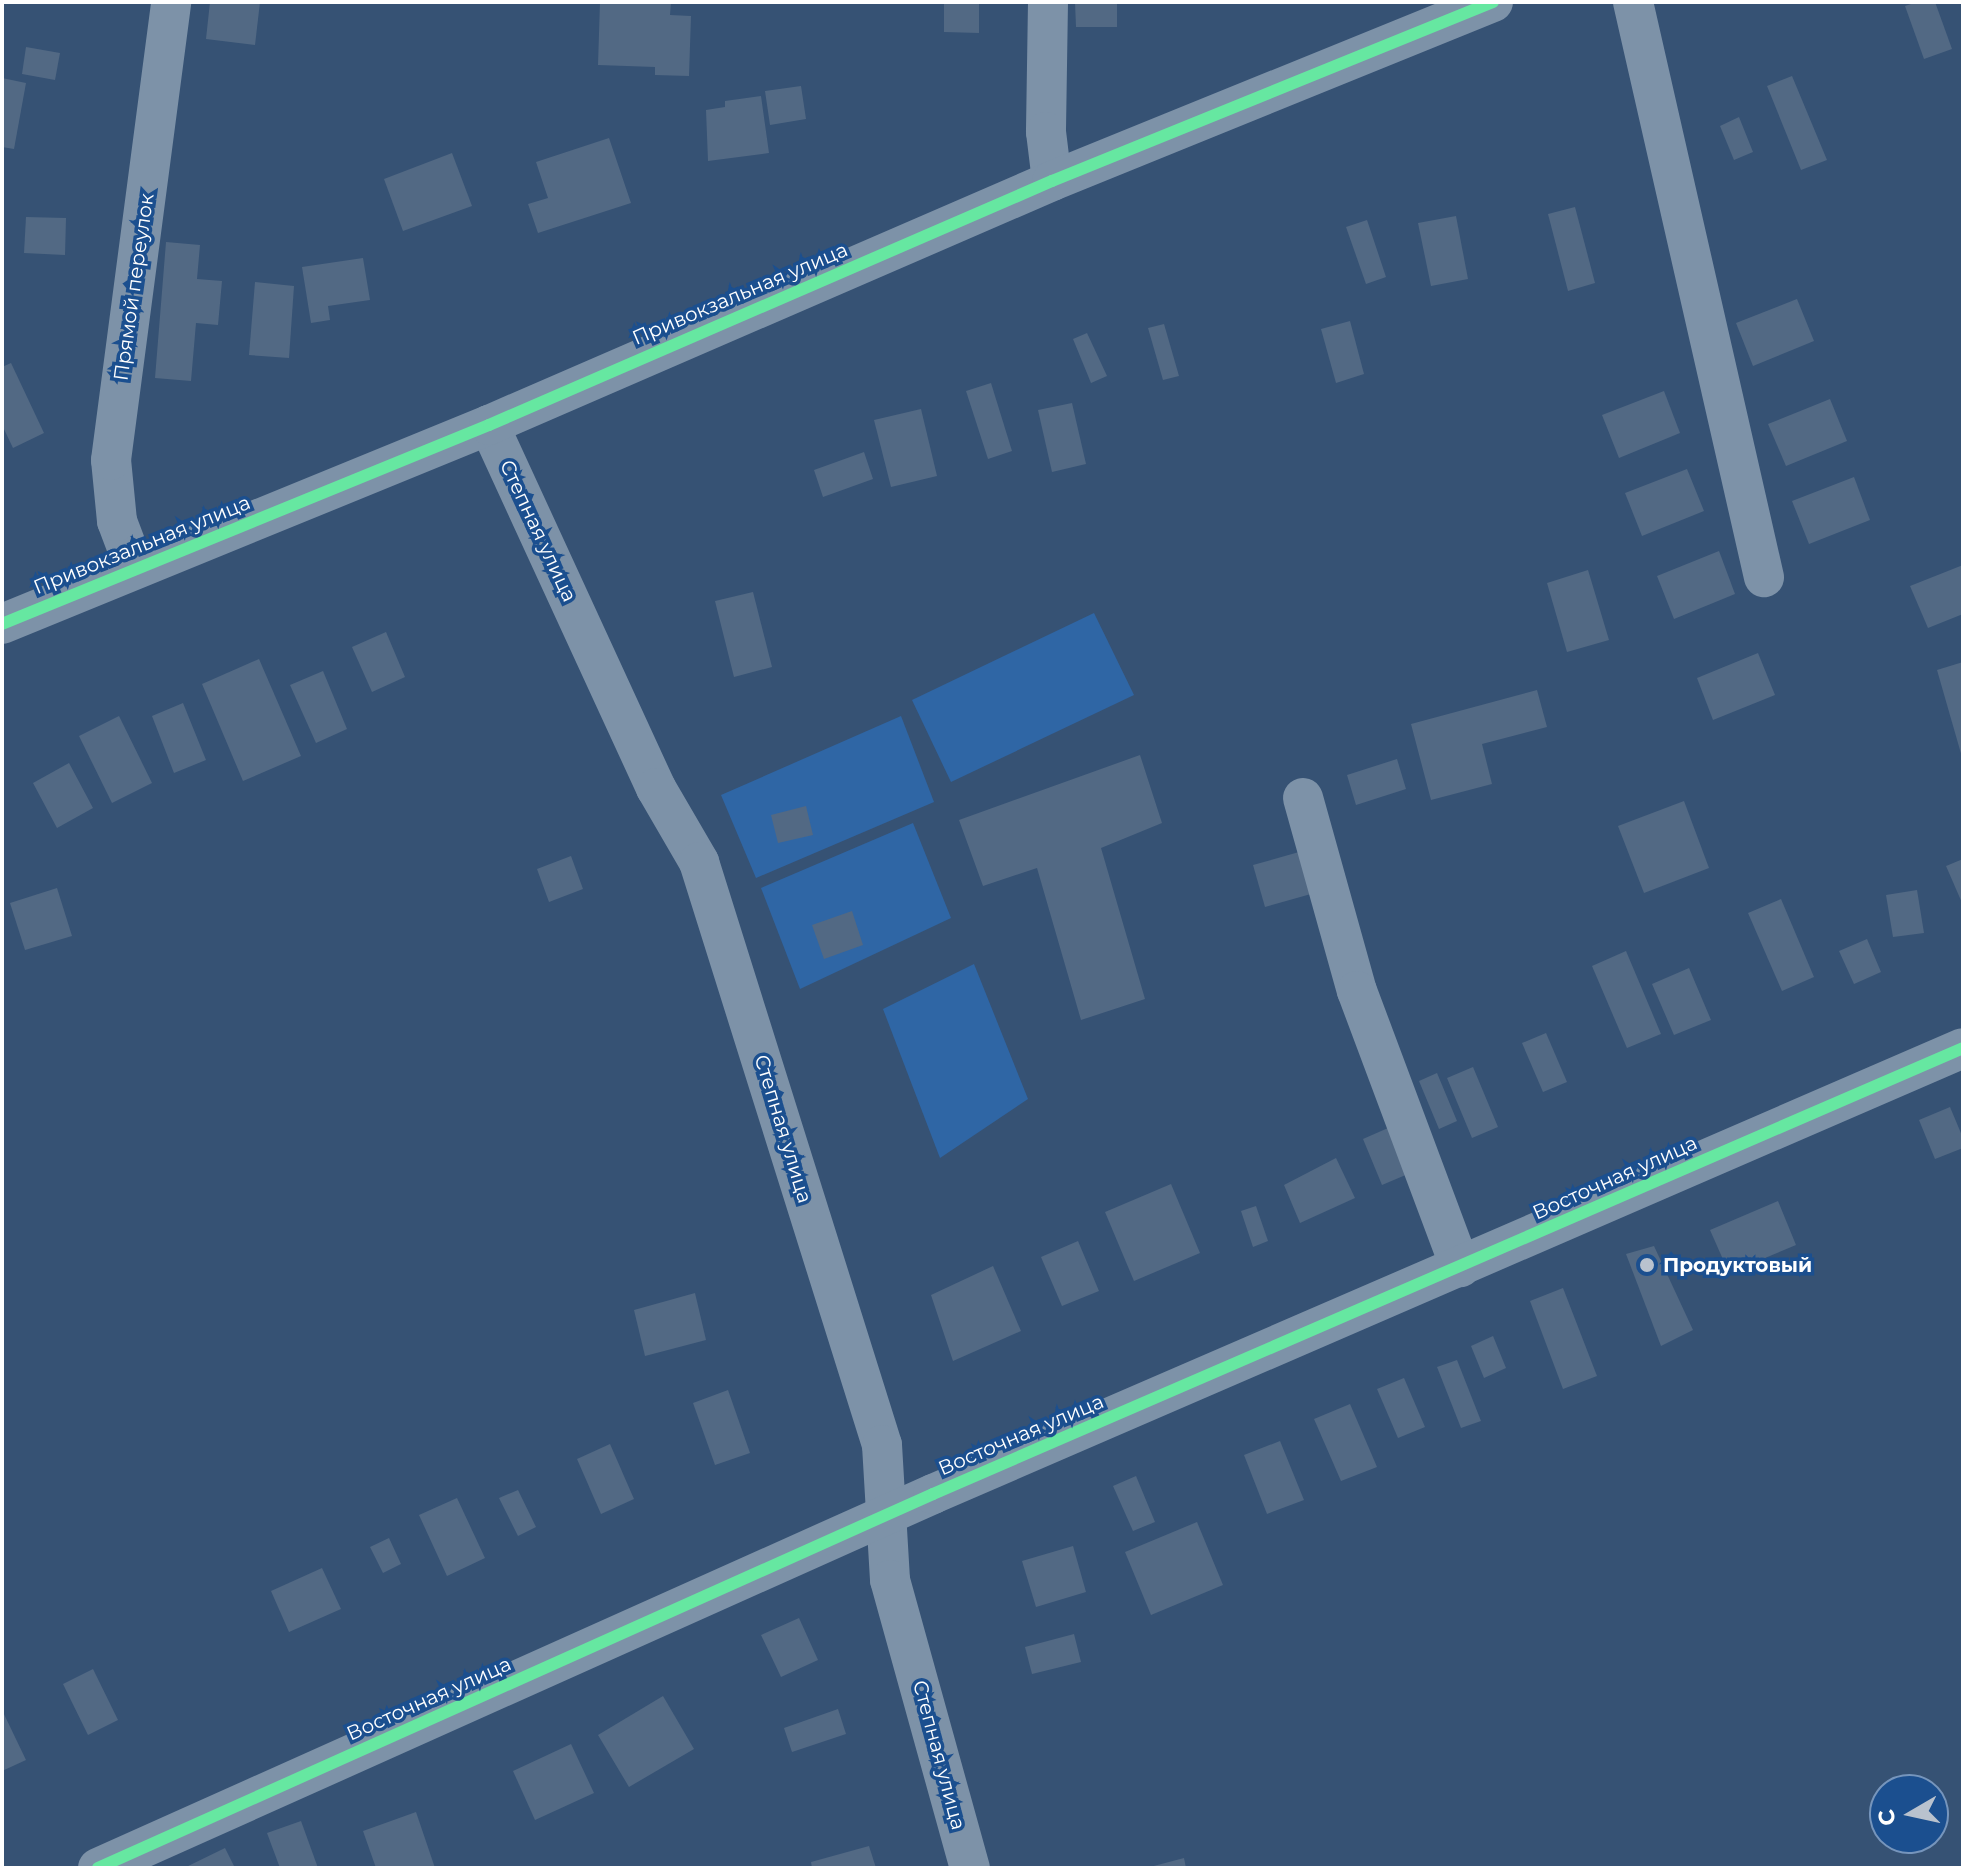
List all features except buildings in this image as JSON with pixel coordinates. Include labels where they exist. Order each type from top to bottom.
[{"type":"street","name":"Прямой переулок","points":[[135,569],[117,521],[111,460],[171,2]]},
{"type":"street","points":[[1048,2],[1046,132],[1052,181]]},
{"type":"street","name":"Привокзальная улица","points":[[2,624],[489,425],[1052,181],[1493,2]]},
{"type":"street","points":[[1633,2],[1764,577]]},
{"type":"street","name":"Степная улица","points":[[489,425],[656,788],[699,862],[882,1445],[890,1580],[970,1868]]},
{"type":"street","points":[[1303,798],[1357,991],[1460,1267]]},
{"type":"street","name":"Восточная улица","points":[[98,1868],[886,1518],[1963,1048]]},
{"type":"shaded area","points":[[1094,613],[1134,695],[951,782],[912,700]]},
{"type":"shaded area","points":[[901,716],[934,802],[756,878],[721,795]]},
{"type":"shaded area","points":[[913,823],[951,918],[800,989],[761,888]]},
{"type":"shaded area","points":[[974,964],[1028,1099],[940,1158],[883,1009]]},
{"type":"cycle path","points":[[2,624],[489,425],[1052,181],[1493,2]]},
{"type":"cycle path","points":[[98,1868],[933,1494],[1963,1048]]},
{"type":"place","name":"Продуктовый","points":[[1647,1265]]}]
